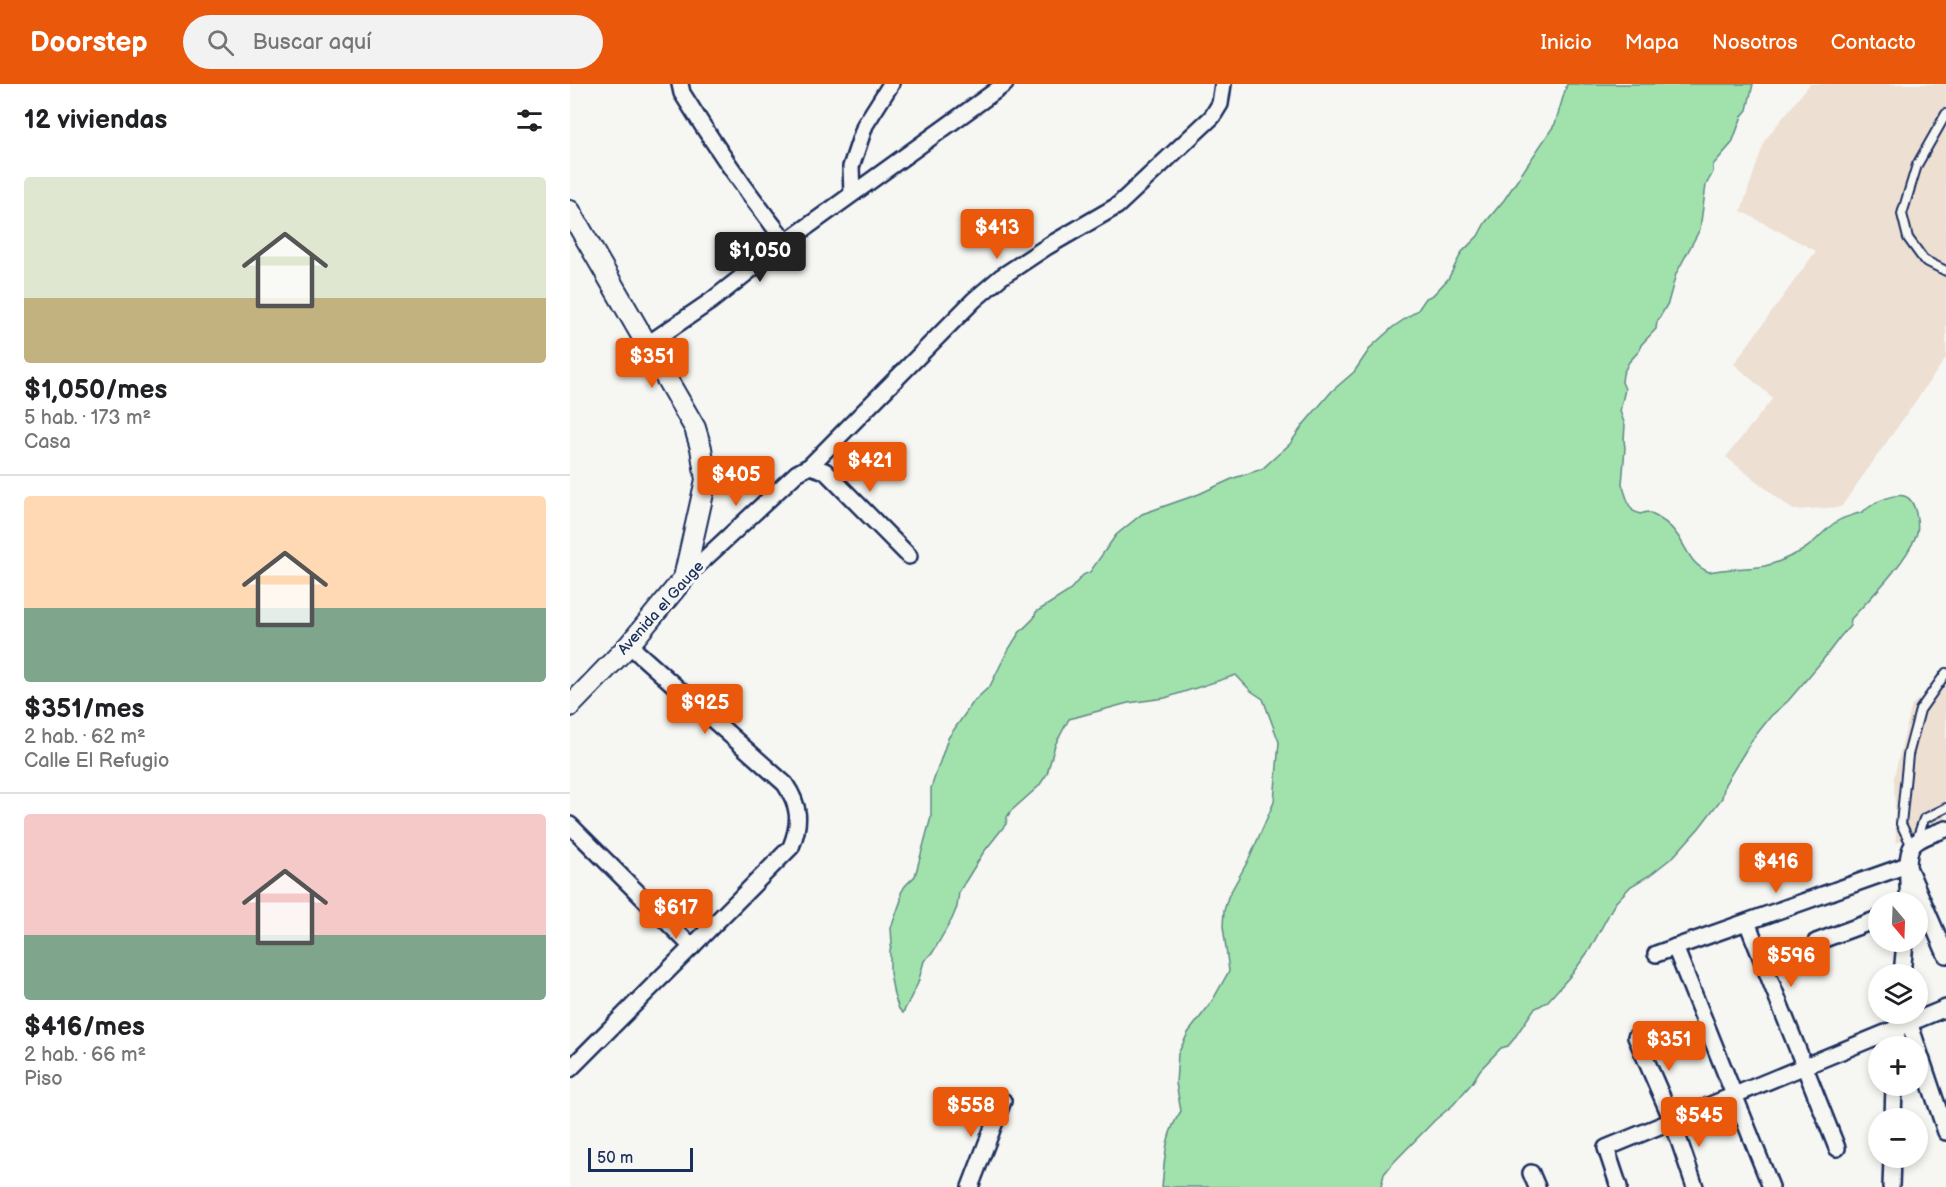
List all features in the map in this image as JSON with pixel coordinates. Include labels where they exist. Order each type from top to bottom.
[{"type":"street","points":[[680,84],[682,93],[712,142],[749,196],[786,242]]},
{"type":"street","points":[[852,193],[851,167],[865,126],[891,84]]},
{"type":"street","points":[[648,344],[711,301],[852,193],[1005,84]]},
{"type":"street","name":"Avenida el Gauge","points":[[570,706],[629,645],[684,578],[797,473],[810,466],[974,300],[1001,277],[1048,246],[1118,206],[1212,117],[1220,104],[1223,84]]},
{"type":"street","points":[[570,211],[695,428],[702,448],[706,480],[684,578]]},
{"type":"street","points":[[810,466],[825,471],[909,556]]},
{"type":"street","points":[[570,1070],[791,847],[796,833],[798,817],[795,799],[785,784],[629,645]]},
{"type":"street","points":[[570,825],[692,947]]},
{"type":"street","points":[[1910,892],[1907,865],[1914,844],[1946,829]]},
{"type":"street","points":[[1656,954],[1907,865]]},
{"type":"street","points":[[1907,865],[1946,955]]},
{"type":"street","points":[[1747,922],[1837,1148]]},
{"type":"street","points":[[1816,942],[1868,924]]},
{"type":"street","points":[[1674,947],[1736,1095],[1771,1187]]},
{"type":"street","points":[[1928,1013],[1946,1008]]},
{"type":"street","points":[[1619,1187],[1606,1148],[1805,1066],[1895,1024]]},
{"type":"street","points":[[1902,1024],[1946,1132]]},
{"type":"street","points":[[1636,1037],[1672,1120],[1695,1187]]},
{"type":"street","points":[[970,1187],[1003,1101]]},
{"type":"street","points":[[1890,1187],[1891,1168]]},
{"type":"lane","points":[[1946,114],[1917,165],[1902,214],[1908,238],[1924,260],[1946,271]]},
{"type":"lane","points":[[1914,844],[1901,824],[1908,754],[1920,710],[1946,673]]},
{"type":"lane","points":[[1914,844],[1924,819],[1946,808]]},
{"type":"shaded area","points":[[1810,84],[1946,84],[1946,358],[1841,507],[1793,510],[1726,457],[1773,398],[1734,364],[1816,251],[1741,211],[1765,140]]},
{"type":"shaded area","points":[[1946,676],[1946,824],[1896,843],[1894,777],[1912,705]]},
{"type":"green space","points":[[1567,84],[1753,84],[1747,110],[1742,116],[1732,143],[1713,165],[1713,172],[1706,185],[1700,229],[1676,274],[1668,303],[1657,322],[1656,329],[1641,345],[1623,374],[1622,382],[1625,389],[1620,411],[1625,425],[1625,448],[1622,484],[1633,511],[1640,514],[1647,512],[1664,522],[1675,532],[1698,566],[1709,572],[1763,566],[1781,561],[1811,545],[1839,520],[1862,512],[1877,502],[1900,495],[1908,498],[1913,504],[1917,523],[1916,536],[1896,569],[1851,619],[1850,626],[1822,661],[1752,740],[1725,784],[1722,798],[1699,828],[1674,856],[1650,875],[1631,886],[1615,903],[1590,949],[1572,974],[1547,1002],[1534,1009],[1508,1046],[1501,1048],[1480,1070],[1453,1105],[1394,1162],[1384,1174],[1381,1187],[1162,1187],[1168,1139],[1181,1111],[1176,1083],[1178,1054],[1188,1033],[1211,1003],[1229,971],[1223,926],[1224,911],[1228,897],[1250,857],[1274,802],[1279,742],[1263,699],[1251,691],[1236,675],[1165,698],[1128,703],[1069,719],[1055,745],[1047,774],[1039,786],[1011,811],[1006,824],[983,853],[959,892],[957,907],[952,919],[933,952],[924,961],[918,983],[903,1013],[894,995],[890,973],[891,928],[901,900],[901,893],[915,876],[931,817],[931,788],[948,738],[974,701],[990,686],[1007,652],[1019,633],[1034,618],[1036,612],[1068,592],[1083,575],[1090,572],[1116,535],[1142,514],[1262,469],[1290,444],[1332,391],[1354,372],[1371,347],[1393,327],[1418,310],[1426,298],[1433,295],[1448,279],[1462,252],[1478,236],[1555,124]]}]
